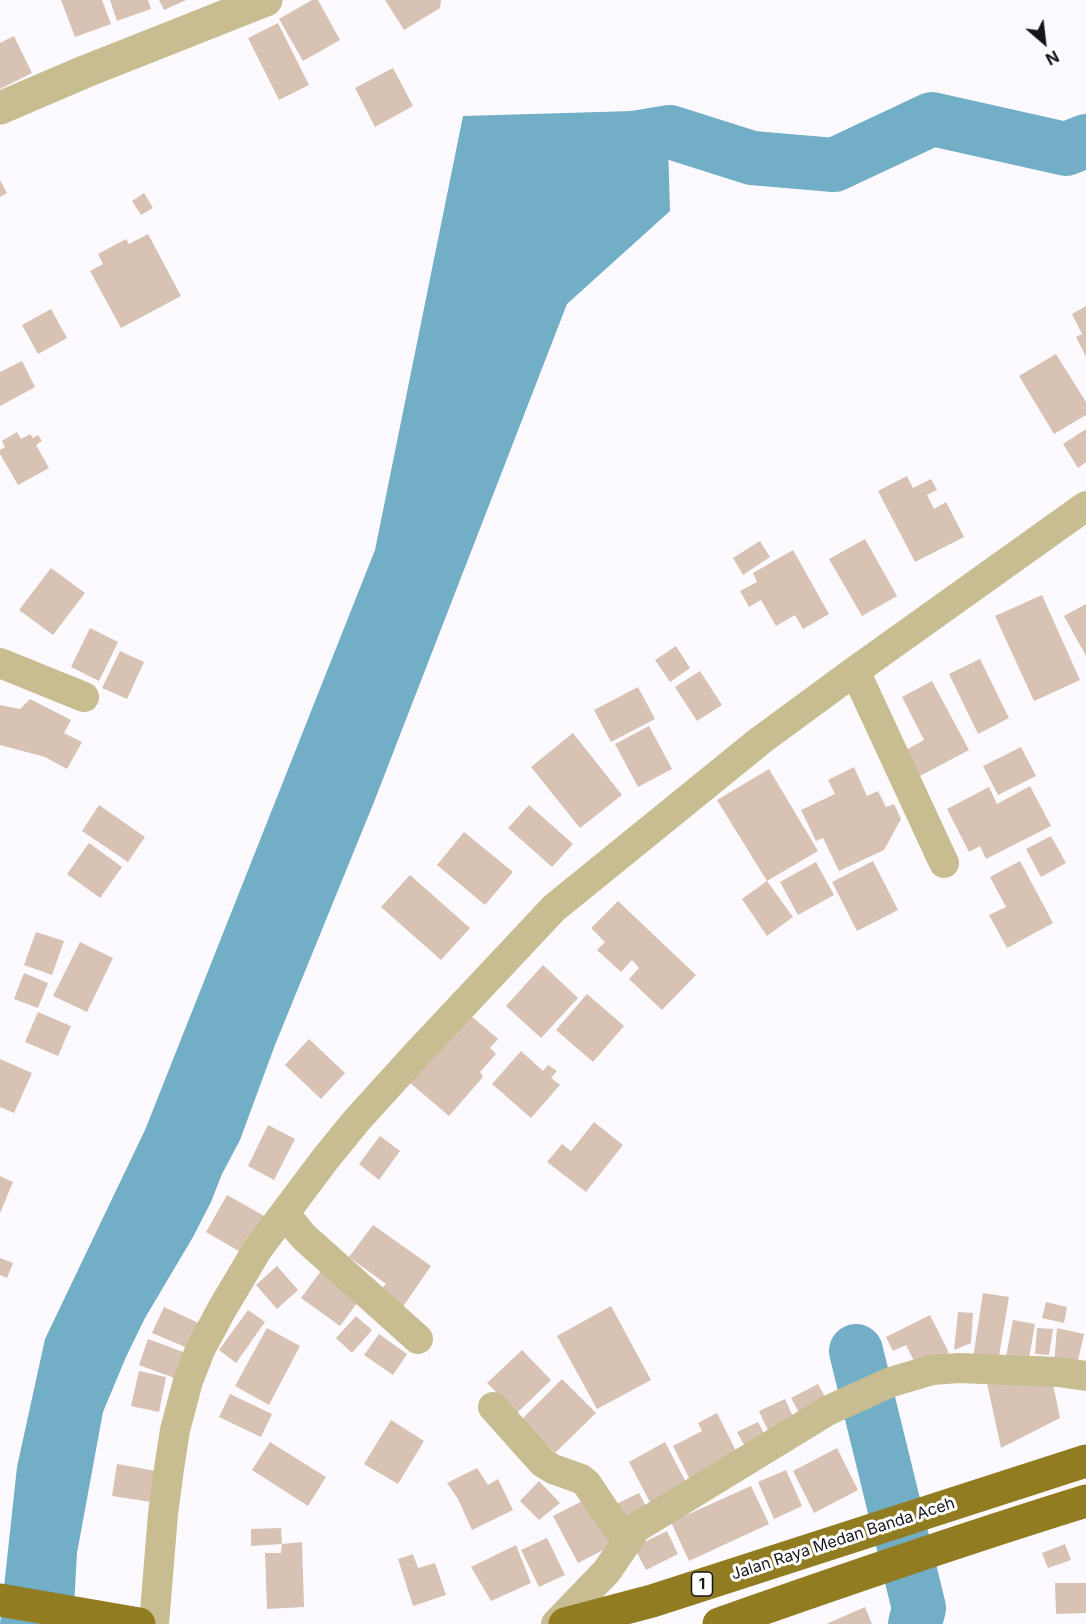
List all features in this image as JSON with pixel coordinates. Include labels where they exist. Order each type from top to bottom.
[{"type":"highway","name":"Jalan Raya Medan Banda Aceh","points":[[565,1624],[652,1601],[1086,1461]]},
{"type":"highway","points":[[720,1624],[982,1533],[1086,1501]]},
{"type":"highway","points":[[0,1600],[142,1624]]},
{"type":"street","points":[[0,108],[266,0]]},
{"type":"street","points":[[142,1624],[175,1430],[200,1350],[256,1250],[357,1120],[554,908],[761,740],[1086,506]]},
{"type":"street","points":[[0,663],[84,697]]},
{"type":"street","points":[[855,671],[944,863]]},
{"type":"street","points":[[284,1214],[305,1238],[418,1339]]},
{"type":"street","points":[[556,1624],[607,1571],[636,1528],[830,1410],[891,1382],[932,1370],[959,1368],[1058,1372],[1086,1376]]},
{"type":"street","points":[[493,1407],[543,1463],[588,1484],[627,1541]]},
{"type":"water","points":[[667,110],[670,211],[567,304],[374,802],[275,1045],[240,1140],[193,1237],[145,1318],[103,1412],[77,1553],[73,1624],[0,1624],[17,1467],[45,1339],[145,1130],[375,550],[463,116]]},
{"type":"building","points":[[61,0],[102,0],[111,24],[75,37]]},
{"type":"building","points":[[110,0],[148,0],[151,9],[117,21]]},
{"type":"building","points":[[159,0],[186,0],[164,10]]},
{"type":"building","points":[[312,0],[318,0],[340,40],[303,61],[279,19]]},
{"type":"building","points":[[385,0],[441,0],[440,8],[404,30]]},
{"type":"building","points":[[278,23],[309,85],[279,100],[248,38]]},
{"type":"building","points":[[14,36],[32,73],[0,89],[0,43]]},
{"type":"building","points":[[393,68],[413,106],[375,127],[355,88]]},
{"type":"building","points":[[0,180],[7,193],[0,197]]},
{"type":"building","points":[[144,193],[153,208],[141,215],[132,201]]},
{"type":"building","points":[[148,234],[181,296],[121,328],[90,271],[103,264],[98,254],[126,239],[129,244]]},
{"type":"building","points":[[1086,306],[1086,357],[1076,337],[1082,334],[1072,314]]},
{"type":"building","points":[[51,309],[67,338],[38,354],[22,325]]},
{"type":"building","points":[[1056,354],[1086,402],[1086,415],[1054,434],[1019,376]]},
{"type":"building","points":[[22,361],[35,387],[0,406],[0,372]]},
{"type":"building","points":[[1086,429],[1086,462],[1078,468],[1063,444]]},
{"type":"building","points":[[17,432],[21,439],[30,434],[33,438],[38,435],[42,441],[36,445],[49,468],[18,485],[0,454],[0,450],[5,447],[2,441]]},
{"type":"building","points":[[907,476],[913,488],[931,479],[937,490],[927,495],[934,509],[946,502],[964,537],[915,562],[878,491]]},
{"type":"building","points":[[865,539],[897,596],[862,616],[829,559]]},
{"type":"building","points":[[760,541],[770,557],[743,575],[733,558]]},
{"type":"building","points":[[793,550],[829,614],[803,629],[795,615],[776,626],[761,600],[749,607],[740,591],[757,582],[753,573]]},
{"type":"building","points":[[51,568],[85,593],[53,635],[19,610]]},
{"type":"building","points":[[1042,595],[1080,680],[1034,701],[995,616]]},
{"type":"building","points":[[1086,604],[1086,656],[1064,616]]},
{"type":"building","points":[[90,628],[118,642],[99,681],[71,667]]},
{"type":"building","points":[[676,646],[690,668],[670,682],[655,660]]},
{"type":"building","points":[[120,651],[144,662],[127,699],[102,688]]},
{"type":"building","points":[[980,659],[1009,718],[978,734],[949,674]]},
{"type":"building","points":[[700,671],[722,705],[697,721],[675,687]]},
{"type":"building","points":[[932,681],[969,750],[918,777],[904,751],[924,740],[902,697]]},
{"type":"building","points":[[638,687],[655,719],[611,742],[594,710]]},
{"type":"building","points":[[30,699],[71,720],[64,733],[82,742],[67,769],[45,757],[0,745],[0,705],[20,709]]},
{"type":"building","points":[[649,726],[672,769],[638,787],[615,744]]},
{"type":"building","points":[[573,733],[622,795],[580,828],[531,767]]},
{"type":"building","points":[[1021,747],[1036,776],[998,795],[983,766]]},
{"type":"building","points":[[854,767],[867,796],[878,791],[886,807],[894,804],[901,819],[884,850],[839,871],[823,838],[816,841],[801,810],[835,794],[828,780]]},
{"type":"building","points":[[769,769],[818,851],[767,881],[717,800]]},
{"type":"building","points":[[1030,786],[1051,826],[986,859],[980,846],[969,852],[947,809],[989,787],[997,804]]},
{"type":"building","points":[[99,805],[145,837],[128,862],[82,831]]},
{"type":"building","points":[[529,805],[573,844],[552,867],[508,828]]},
{"type":"building","points":[[464,832],[513,872],[485,905],[437,865]]},
{"type":"building","points":[[1051,836],[1066,863],[1041,877],[1026,849]]},
{"type":"building","points":[[89,843],[122,867],[100,898],[67,874]]},
{"type":"building","points":[[873,861],[898,910],[857,931],[832,882]]},
{"type":"building","points":[[1020,861],[1053,923],[1007,948],[989,915],[1006,907],[990,877]]},
{"type":"building","points":[[816,862],[834,895],[798,915],[780,882]]},
{"type":"building","points":[[410,875],[470,928],[441,960],[381,907]]},
{"type":"building","points":[[767,881],[793,917],[767,936],[742,899]]},
{"type":"building","points":[[618,901],[696,975],[662,1010],[629,979],[639,968],[632,960],[621,972],[597,950],[605,942],[591,928]]},
{"type":"building","points":[[36,932],[64,941],[52,975],[24,965]]},
{"type":"building","points":[[80,942],[113,958],[87,1012],[53,996]]},
{"type":"building","points":[[543,965],[578,998],[541,1038],[506,1006]]},
{"type":"building","points":[[24,973],[48,983],[38,1008],[14,999]]},
{"type":"building","points":[[587,994],[624,1026],[593,1062],[556,1030]]},
{"type":"building","points":[[38,1012],[71,1026],[58,1056],[25,1042]]},
{"type":"building","points":[[469,1014],[498,1039],[490,1048],[496,1054],[480,1072],[483,1077],[449,1116],[409,1082]]},
{"type":"building","points":[[309,1039],[345,1073],[321,1099],[285,1065]]},
{"type":"building","points":[[521,1051],[543,1071],[548,1065],[557,1071],[551,1078],[560,1085],[531,1118],[492,1084]]},
{"type":"building","points":[[0,1059],[32,1073],[14,1113],[0,1107]]},
{"type":"building","points":[[594,1122],[623,1145],[586,1192],[547,1162],[562,1144],[571,1151]]},
{"type":"building","points":[[268,1125],[295,1139],[274,1180],[248,1166]]},
{"type":"building","points":[[380,1136],[400,1151],[379,1180],[359,1164]]},
{"type":"building","points":[[0,1176],[13,1182],[0,1213]]},
{"type":"building","points":[[227,1195],[266,1217],[244,1254],[206,1232]]},
{"type":"building","points":[[373,1225],[431,1266],[402,1308],[379,1292],[386,1284],[349,1257]]},
{"type":"building","points":[[0,1258],[13,1263],[7,1278],[0,1275]]},
{"type":"building","points":[[277,1266],[298,1290],[277,1309],[256,1285]]},
{"type":"building","points":[[321,1271],[360,1299],[340,1326],[301,1298]]},
{"type":"building","points":[[983,1293],[1009,1297],[998,1362],[973,1358]]},
{"type":"building","points":[[1046,1302],[1067,1307],[1064,1323],[1042,1318]]},
{"type":"building","points":[[611,1306],[651,1380],[597,1409],[557,1336]]},
{"type":"building","points":[[164,1307],[201,1324],[190,1349],[152,1333]]},
{"type":"building","points":[[248,1310],[265,1322],[236,1363],[219,1350]]},
{"type":"building","points":[[958,1312],[973,1313],[971,1343],[954,1350]]},
{"type":"building","points":[[930,1315],[949,1353],[918,1369],[906,1345],[893,1351],[886,1337]]},
{"type":"building","points":[[356,1316],[372,1330],[352,1353],[336,1338]]},
{"type":"building","points":[[1013,1320],[1035,1324],[1029,1358],[1005,1362]]},
{"type":"building","points":[[267,1328],[300,1346],[269,1405],[235,1386]]},
{"type":"building","points":[[1037,1328],[1053,1329],[1049,1355],[1035,1354]]},
{"type":"building","points":[[1057,1328],[1084,1334],[1077,1365],[1054,1365]]},
{"type":"building","points":[[379,1334],[407,1354],[393,1375],[364,1355]]},
{"type":"building","points":[[148,1339],[186,1353],[177,1379],[139,1365]]},
{"type":"building","points":[[522,1350],[551,1380],[517,1413],[487,1383]]},
{"type":"building","points":[[139,1371],[166,1377],[159,1412],[131,1406]]},
{"type":"building","points":[[562,1379],[596,1413],[555,1453],[521,1420]]},
{"type":"building","points":[[987,1383],[1053,1384],[1060,1418],[1001,1448]]},
{"type":"building","points":[[818,1384],[829,1404],[802,1418],[791,1398]]},
{"type":"building","points":[[230,1394],[272,1414],[261,1437],[219,1417]]},
{"type":"building","points":[[785,1399],[796,1423],[770,1435],[759,1411]]},
{"type":"building","points":[[717,1413],[739,1457],[691,1482],[673,1446],[702,1431],[698,1423]]},
{"type":"building","points":[[391,1420],[424,1441],[398,1484],[364,1464]]},
{"type":"building","points":[[758,1422],[769,1443],[749,1454],[737,1432]]},
{"type":"building","points":[[270,1442],[326,1477],[308,1506],[252,1470]]},
{"type":"building","points":[[665,1442],[689,1488],[653,1508],[629,1462]]},
{"type":"building","points":[[837,1448],[858,1490],[814,1513],[793,1471]]},
{"type":"building","points":[[117,1464],[156,1471],[151,1502],[112,1496]]},
{"type":"building","points":[[477,1468],[488,1485],[498,1479],[513,1510],[472,1530],[458,1499],[447,1483]]},
{"type":"building","points":[[786,1470],[802,1506],[774,1519],[758,1482]]},
{"type":"building","points":[[539,1481],[560,1503],[539,1520],[520,1501]]},
{"type":"building","points":[[751,1486],[769,1524],[689,1561],[671,1522]]},
{"type":"building","points":[[639,1493],[648,1510],[621,1523],[612,1506]]},
{"type":"building","points":[[586,1499],[611,1546],[578,1563],[553,1516]]},
{"type":"building","points":[[281,1528],[282,1544],[251,1546],[251,1529]]},
{"type":"building","points":[[667,1531],[678,1554],[646,1570],[634,1547]]},
{"type":"building","points":[[547,1538],[565,1575],[539,1587],[521,1550]]},
{"type":"building","points":[[302,1542],[304,1607],[267,1609],[265,1553],[281,1553],[282,1544]]},
{"type":"building","points":[[1065,1544],[1071,1560],[1048,1568],[1042,1553]]},
{"type":"building","points":[[516,1545],[531,1583],[491,1601],[471,1567]]},
{"type":"building","points":[[413,1554],[418,1568],[435,1563],[446,1595],[413,1606],[398,1559]]},
{"type":"building","points":[[1055,1583],[1086,1583],[1086,1613],[1056,1614]]},
{"type":"building","points":[[865,1607],[872,1624],[826,1624]]},
{"type":"waterway","points":[[601,156],[616,141],[670,132],[752,158],[834,165],[932,119],[1066,149],[1086,141]]},
{"type":"waterway","points":[[856,1351],[919,1608],[915,1624]]}]
